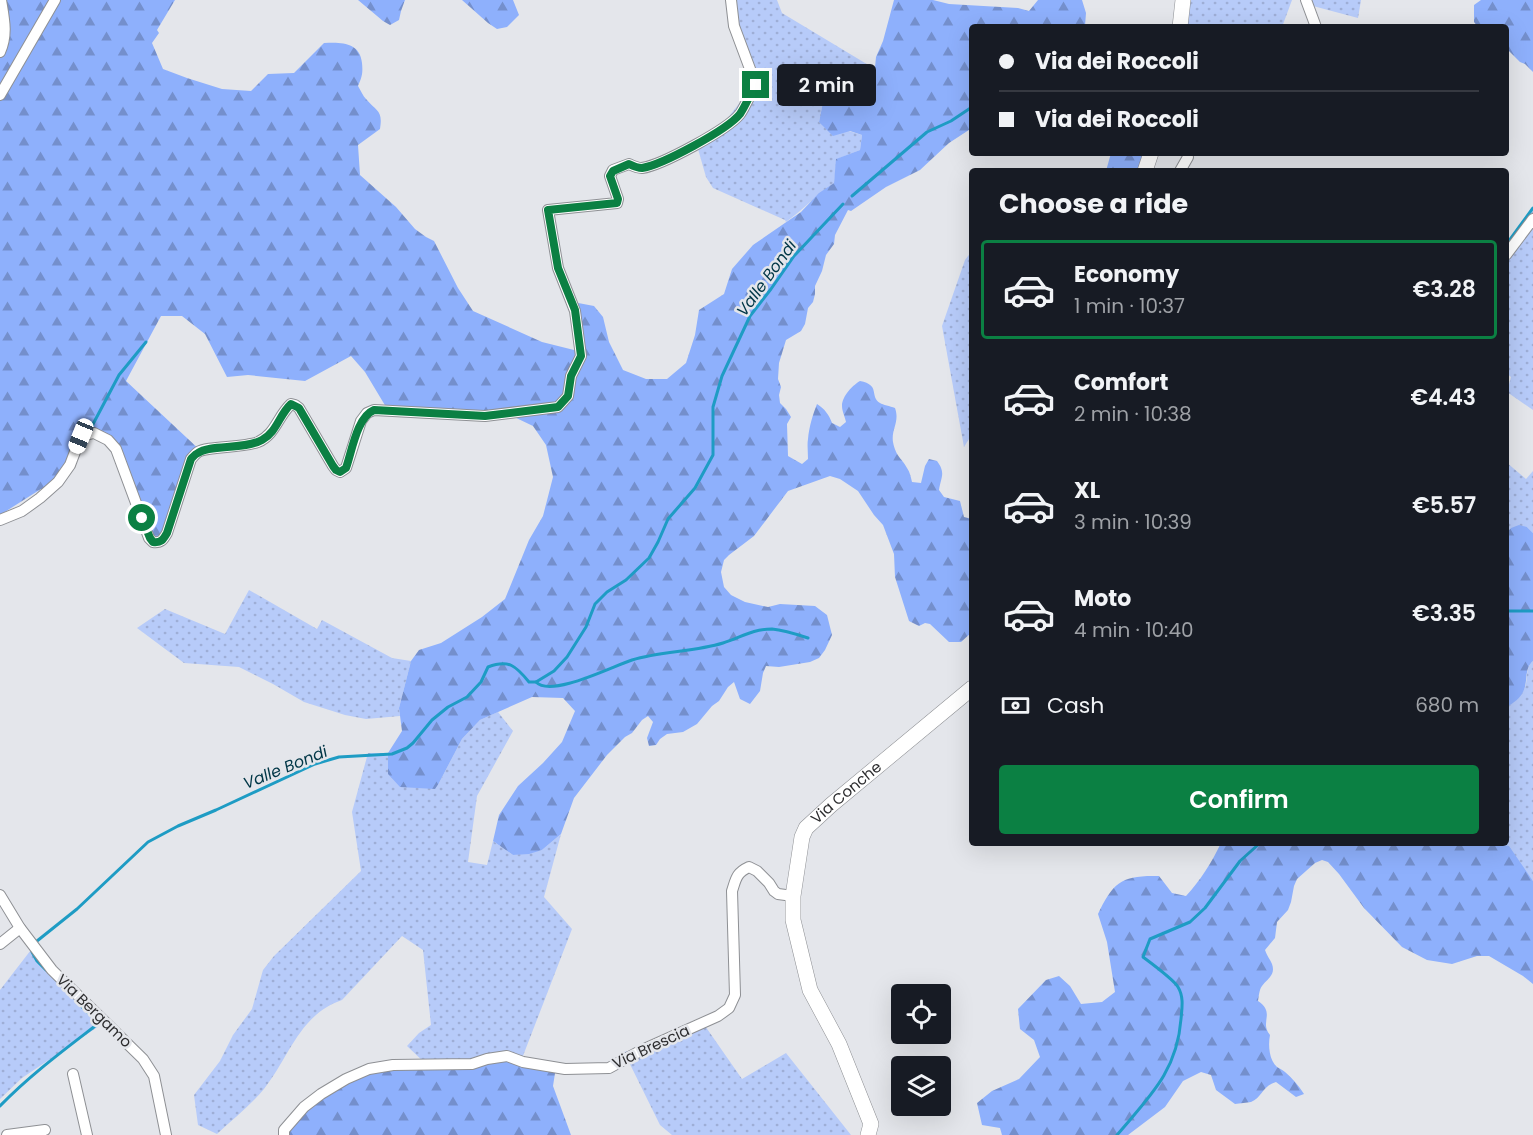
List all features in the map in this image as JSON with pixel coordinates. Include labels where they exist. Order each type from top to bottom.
[{"type":"street","points":[[0,52],[3,46],[5,25],[1,0]]},
{"type":"street","points":[[0,95],[55,0]]},
{"type":"street","points":[[0,520],[22,511],[58,482],[70,465],[81,436],[94,433],[108,440],[116,449],[150,538],[153,542],[158,542],[163,540],[167,533],[191,459],[199,451],[258,442],[270,435],[291,404],[299,408],[333,466],[340,472],[346,468],[361,421],[367,413],[374,410],[485,416],[558,407],[568,396],[571,376],[581,356],[575,310],[558,268],[548,210],[617,203],[618,199],[610,176],[613,171],[629,164],[640,168],[662,161],[705,140],[739,114],[756,85],[734,26],[731,0]]},
{"type":"street","points":[[1180,24],[1183,0]]},
{"type":"street","points":[[1306,0],[1315,24]]},
{"type":"street","points":[[1182,168],[1188,157]]},
{"type":"street","points":[[1509,251],[1533,219]]},
{"type":"street","name":"Via Conche","points":[[868,1135],[871,1124],[839,1044],[810,990],[793,920],[802,837],[806,828],[846,792],[969,690]]},
{"type":"street","name":"Via Brescia","points":[[284,1135],[284,1130],[304,1107],[338,1084],[369,1069],[393,1065],[472,1064],[507,1056],[523,1062],[565,1069],[609,1068],[624,1061],[642,1050],[718,1016],[729,1008],[735,994],[732,891],[741,870],[748,867],[757,871],[778,894],[794,896]]},
{"type":"street","name":"Via Bergamo","points":[[0,895],[20,928],[52,970],[143,1059],[154,1076],[166,1135]]},
{"type":"street","points":[[0,944],[20,928]]},
{"type":"street","points":[[73,1074],[87,1135]]},
{"type":"street","points":[[7,1135],[45,1130]]},
{"type":"shaded area","points":[[732,0],[777,0],[782,13],[875,69],[874,79],[865,79],[850,74],[824,97],[819,122],[862,135],[860,150],[837,159],[834,183],[786,222],[713,188],[706,177],[696,142],[712,138],[760,77],[733,23]]},
{"type":"shaded area","points":[[1185,0],[1292,0],[1283,24],[1181,24]]},
{"type":"shaded area","points":[[1310,0],[1361,0],[1358,18],[1313,6]]},
{"type":"shaded area","points":[[1533,210],[1533,410],[1509,393],[1511,377],[1509,375],[1509,247]]},
{"type":"shaded area","points":[[969,255],[969,439],[964,447],[942,326],[965,260]]},
{"type":"shaded area","points":[[1509,465],[1526,479],[1533,471],[1533,533],[1527,527],[1509,530]]},
{"type":"shaded area","points":[[249,590],[317,629],[322,620],[392,658],[411,661],[399,708],[400,716],[366,719],[345,715],[304,702],[239,667],[184,663],[137,628],[165,609],[225,634]]},
{"type":"shaded area","points":[[1533,661],[1533,881],[1523,868],[1496,846],[1509,846],[1509,706],[1524,690],[1530,664]]},
{"type":"shaded area","points":[[498,712],[513,731],[477,796],[468,862],[487,865],[493,841],[513,855],[542,850],[561,834],[544,897],[572,929],[521,1061],[426,1064],[407,1046],[419,1033],[431,1025],[423,950],[402,936],[342,1000],[327,1007],[305,1026],[264,1089],[253,1101],[217,1134],[198,1125],[194,1095],[220,1061],[233,1035],[252,1009],[263,970],[274,956],[361,871],[352,812],[368,753],[388,753],[388,774],[439,783],[462,739],[480,720]]},
{"type":"shaded area","points":[[34,946],[105,1022],[22,1078],[0,1099],[0,990]]},
{"type":"shaded area","points":[[703,1023],[742,1079],[786,1053],[851,1135],[672,1135],[660,1125],[624,1052],[655,1045]]},
{"type":"green space","points":[[0,0],[175,0],[152,43],[163,69],[222,89],[251,91],[268,74],[294,73],[324,43],[343,43],[354,47],[362,63],[362,75],[358,86],[381,118],[380,129],[358,145],[360,175],[396,207],[415,229],[434,241],[458,288],[473,311],[542,342],[574,350],[573,302],[594,306],[603,317],[609,342],[623,370],[646,379],[667,379],[686,363],[695,335],[699,310],[724,294],[732,269],[753,245],[801,212],[819,193],[834,183],[836,159],[860,150],[862,135],[850,131],[833,136],[819,122],[824,97],[821,80],[839,72],[865,79],[874,78],[876,57],[883,41],[894,0],[933,0],[949,4],[1018,8],[1029,11],[1038,0],[1082,0],[1086,13],[1085,24],[969,24],[969,130],[949,143],[920,170],[886,187],[851,211],[848,210],[835,235],[834,244],[826,255],[805,324],[801,331],[786,340],[779,363],[780,403],[791,417],[787,424],[788,456],[802,464],[808,459],[811,421],[817,404],[826,412],[832,423],[840,427],[846,422],[842,402],[848,391],[860,381],[873,388],[875,397],[880,403],[895,408],[897,417],[893,433],[894,447],[909,471],[912,482],[921,483],[929,459],[937,461],[940,465],[942,478],[939,490],[944,497],[960,501],[964,517],[969,518],[969,635],[961,642],[949,642],[930,624],[925,623],[919,626],[909,621],[895,577],[894,554],[883,525],[858,491],[840,479],[830,476],[788,491],[754,536],[724,560],[721,572],[724,587],[731,595],[745,602],[768,607],[780,604],[815,606],[827,615],[832,635],[825,650],[819,658],[810,662],[779,667],[766,666],[760,691],[750,704],[740,699],[734,682],[697,724],[683,732],[667,734],[656,745],[649,746],[647,738],[653,722],[648,716],[642,720],[632,733],[607,755],[574,798],[561,834],[542,850],[513,855],[493,841],[499,815],[518,786],[562,742],[575,711],[563,698],[532,697],[480,720],[462,739],[435,789],[400,787],[388,774],[388,753],[402,731],[399,708],[411,661],[419,650],[441,643],[482,617],[505,599],[529,540],[543,516],[553,477],[546,445],[533,426],[510,415],[389,412],[365,372],[351,356],[305,381],[248,375],[227,377],[205,334],[182,316],[161,316],[126,381],[202,452],[182,480],[158,548],[120,458],[96,433],[85,432],[50,491],[41,489],[0,515]]},
{"type":"green space","points":[[358,0],[405,0],[399,20],[390,25]]},
{"type":"green space","points":[[462,0],[513,0],[519,15],[507,27],[497,29]]},
{"type":"green space","points":[[1481,0],[1533,0],[1533,72],[1509,51],[1509,24],[1476,24],[1474,5]]},
{"type":"green space","points":[[1110,156],[1157,156],[1154,168],[1107,168]]},
{"type":"green space","points":[[1519,525],[1527,527],[1533,533],[1533,661],[1527,671],[1523,693],[1509,706],[1509,530]]},
{"type":"green space","points":[[1220,846],[1509,846],[1533,881],[1533,984],[1489,956],[1477,956],[1452,964],[1427,960],[1402,947],[1364,908],[1328,862],[1322,860],[1315,863],[1297,879],[1288,910],[1277,922],[1275,938],[1265,950],[1273,971],[1261,988],[1258,1001],[1263,1005],[1267,1014],[1266,1026],[1270,1035],[1269,1048],[1272,1060],[1277,1067],[1293,1079],[1304,1094],[1296,1097],[1276,1082],[1268,1086],[1255,1100],[1235,1104],[1216,1090],[1211,1075],[1201,1072],[1183,1081],[1165,1107],[1128,1135],[1002,1135],[1000,1128],[982,1125],[977,1103],[992,1091],[1019,1079],[1040,1057],[1034,1040],[1020,1029],[1018,1009],[1046,980],[1059,976],[1070,986],[1081,1004],[1102,1002],[1115,992],[1107,942],[1098,914],[1114,888],[1127,879],[1159,876],[1172,893],[1186,896]]},
{"type":"green space","points":[[521,1061],[556,1067],[553,1086],[571,1135],[284,1135],[304,1107],[369,1069]]},
{"type":"waterway","name":"Valle Bondi","points":[[852,196],[927,132],[951,121],[969,109]]},
{"type":"waterway","name":"Valle Bondi","points":[[536,682],[554,671],[567,657],[586,627],[595,604],[607,592],[626,580],[649,558],[668,519],[695,488],[713,455],[713,407],[722,376],[750,316],[794,256],[843,204]]},
{"type":"waterway","points":[[1509,241],[1533,208]]},
{"type":"waterway","points":[[92,426],[119,375],[146,342]]},
{"type":"waterway","points":[[1509,611],[1533,611]]},
{"type":"waterway","name":"Valle Bondi","points":[[37,941],[77,909],[148,842],[178,826],[315,764],[339,757],[392,754],[407,748],[432,720],[448,707],[467,697],[481,682],[488,667],[507,664],[516,668],[529,682],[555,686],[568,684],[632,660],[712,646],[758,630],[772,629],[808,638]]},
{"type":"waterway","points":[[1117,1135],[1159,1083],[1174,1054],[1178,1038],[1182,1007],[1181,995],[1172,980],[1143,957],[1150,939],[1190,922],[1205,908],[1240,861],[1257,846]]},
{"type":"waterway","name":"Valle Bondi","points":[[32,952],[46,970]]},
{"type":"waterway","name":"Valle Bondi","points":[[0,1106],[35,1073],[99,1023],[82,1007]]},
{"type":"route","points":[[142,518],[153,542],[163,540],[191,459],[199,451],[258,442],[270,435],[291,404],[299,408],[333,466],[340,472],[346,468],[361,421],[367,413],[374,410],[485,416],[558,407],[568,396],[571,376],[581,356],[575,310],[558,268],[548,210],[617,203],[618,199],[610,176],[613,171],[629,164],[640,168],[662,161],[705,140],[739,114],[756,85]]}]
